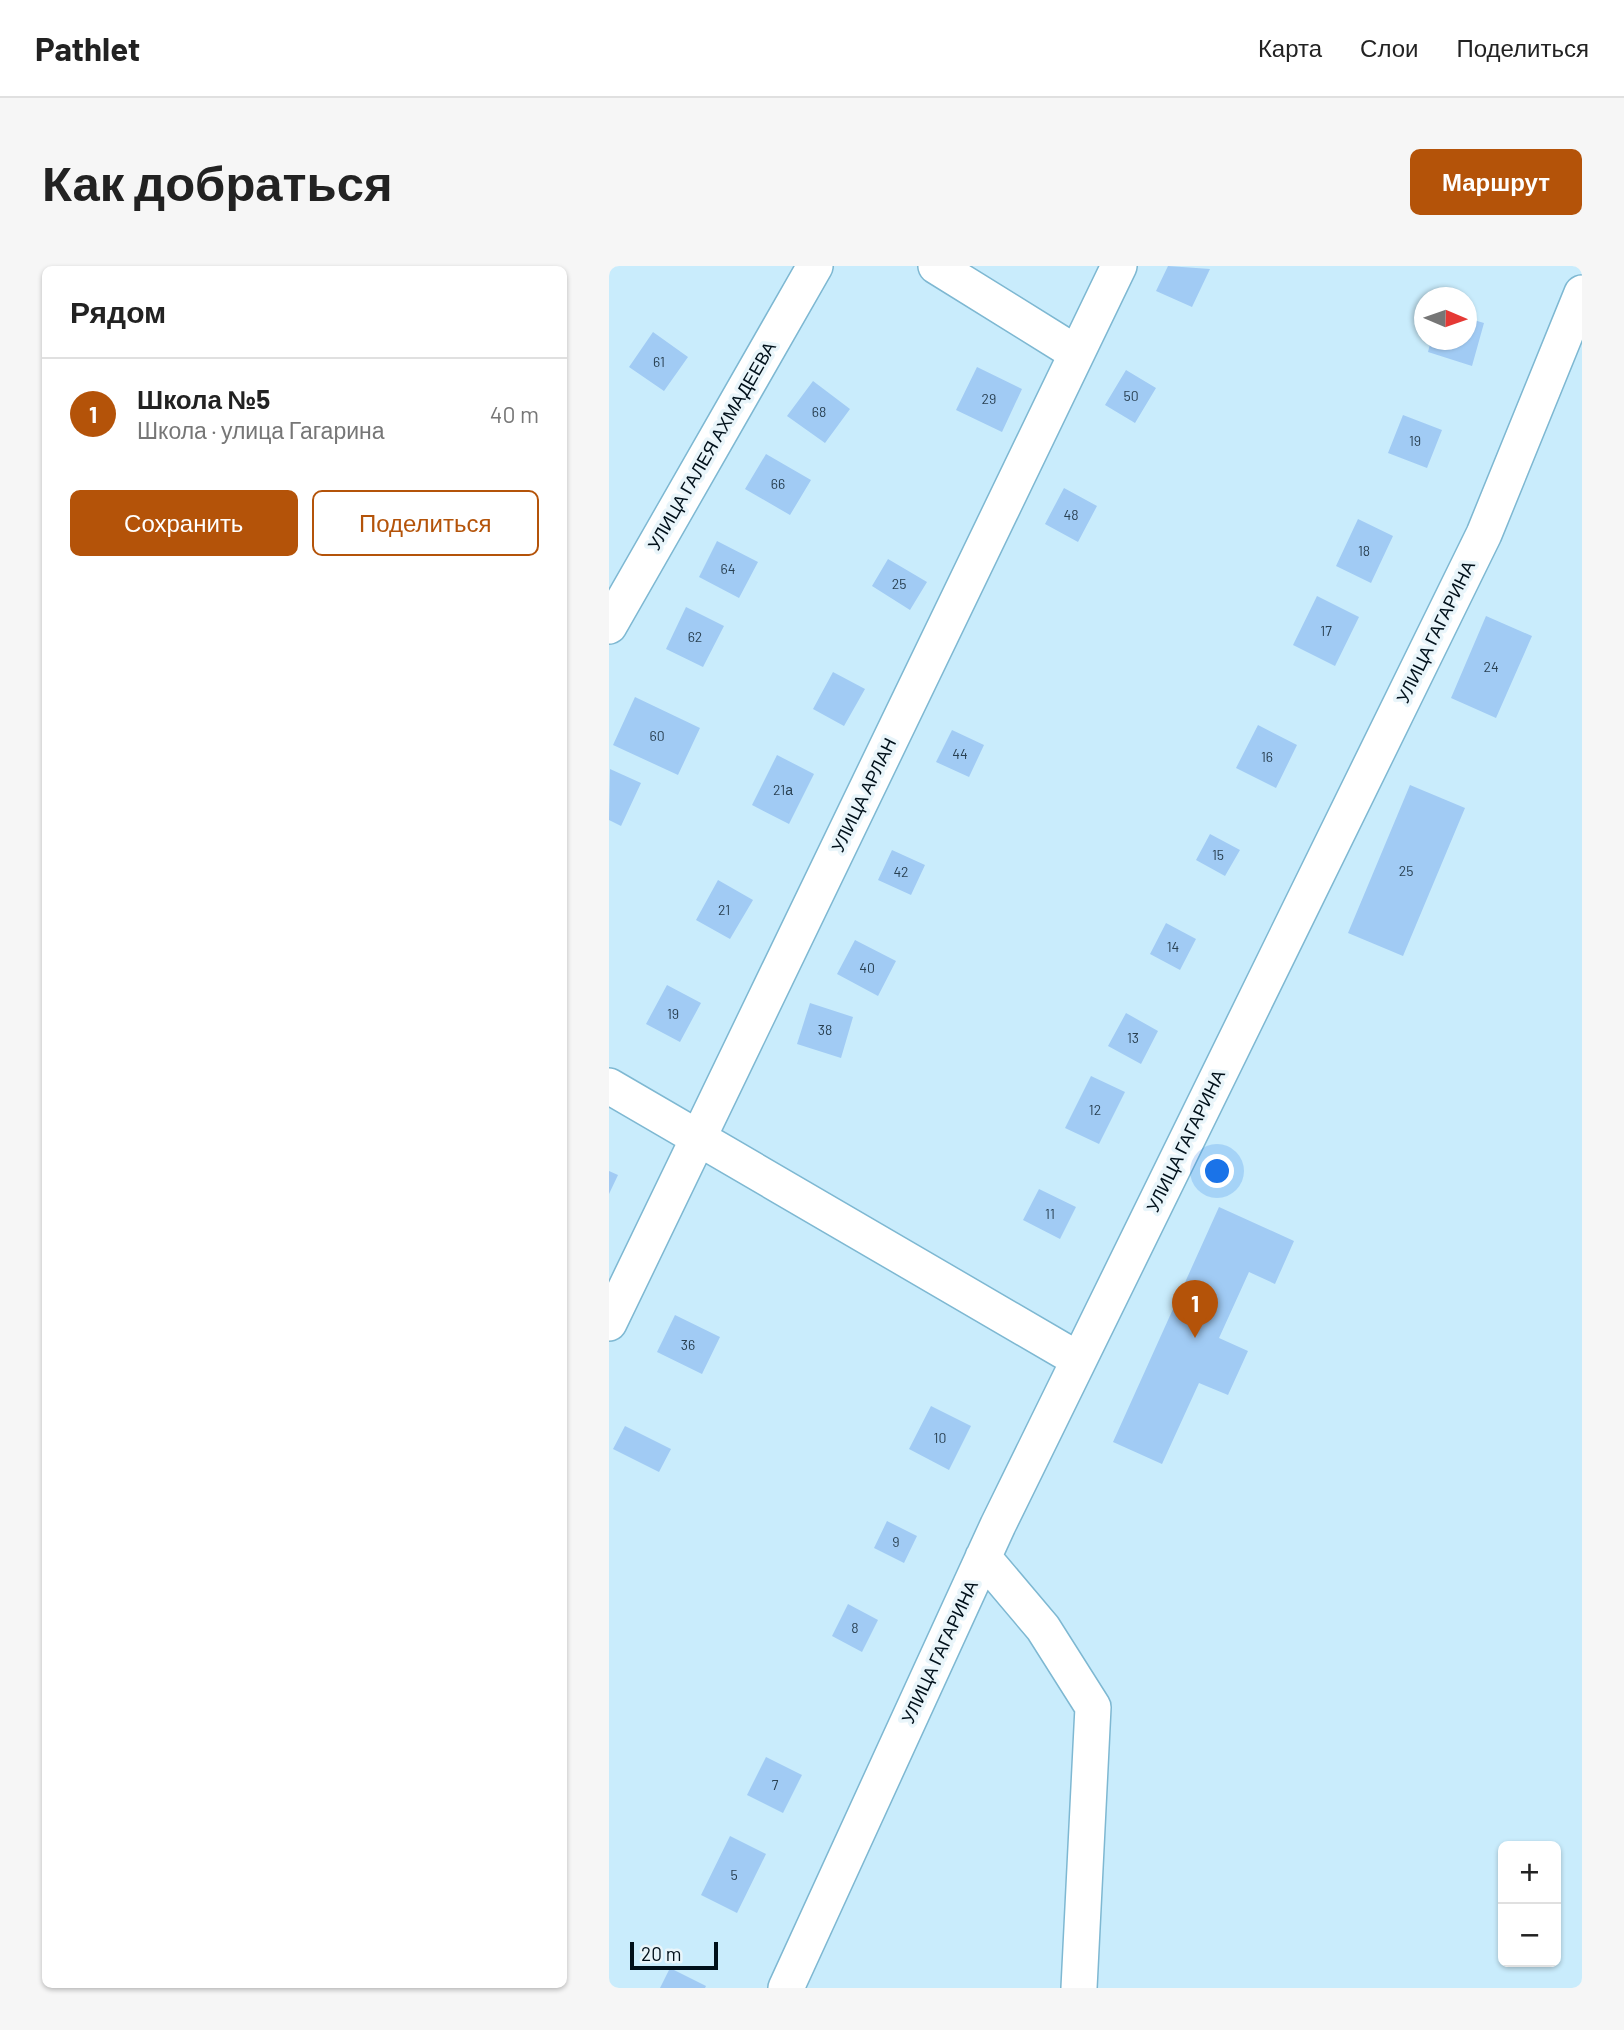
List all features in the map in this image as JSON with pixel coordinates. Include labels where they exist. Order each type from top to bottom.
[{"type":"street","name":"УЛИЦА ГАЛЕЯ АХМАДЕЕВА","points":[[609,626],[815,266]]},
{"type":"street","points":[[936,266],[1076,354]]},
{"type":"street","name":"УЛИЦА АРЛАН","points":[[609,1323],[1119,266]]},
{"type":"street","name":"УЛИЦА ГАГАРИНА","points":[[786,1988],[983,1557],[1484,534],[1582,293]]},
{"type":"street","points":[[609,1086],[1079,1360]]},
{"type":"street","points":[[983,1557],[1043,1628],[1093,1707],[1079,1988]]},
{"type":"building","points":[[1168,266],[1210,269],[1192,307],[1156,291]]},
{"type":"building","points":[[1477,321],[1484,323],[1477,348]]},
{"type":"building","points":[[653,332],[688,357],[664,391],[629,367]]},
{"type":"building","points":[[1428,350],[1476,350],[1472,366]]},
{"type":"building","points":[[977,367],[1022,389],[1002,432],[956,410]]},
{"type":"building","points":[[1126,370],[1156,388],[1135,423],[1105,405]]},
{"type":"building","points":[[813,381],[850,409],[825,443],[787,416]]},
{"type":"building","points":[[1403,415],[1442,430],[1427,468],[1388,453]]},
{"type":"building","points":[[766,454],[811,480],[790,515],[745,489]]},
{"type":"building","points":[[1064,488],[1097,506],[1078,542],[1045,524]]},
{"type":"building","points":[[1358,519],[1393,536],[1371,583],[1336,566]]},
{"type":"building","points":[[717,541],[758,562],[739,598],[699,577]]},
{"type":"building","points":[[888,559],[927,582],[910,610],[872,586]]},
{"type":"building","points":[[1317,596],[1359,617],[1335,666],[1293,645]]},
{"type":"building","points":[[686,607],[724,626],[703,667],[666,649]]},
{"type":"building","points":[[1486,616],[1532,636],[1496,718],[1451,698]]},
{"type":"building","points":[[833,672],[865,689],[844,726],[813,709]]},
{"type":"building","points":[[635,697],[700,728],[678,775],[613,745]]},
{"type":"building","points":[[1258,725],[1297,745],[1276,788],[1236,768]]},
{"type":"building","points":[[952,730],[984,745],[969,777],[936,762]]},
{"type":"building","points":[[777,755],[814,774],[789,824],[752,805]]},
{"type":"building","points":[[610,769],[641,783],[621,826],[609,820]]},
{"type":"building","points":[[1410,785],[1465,808],[1403,956],[1348,933]]},
{"type":"building","points":[[1210,834],[1240,850],[1225,876],[1196,860]]},
{"type":"building","points":[[892,850],[925,865],[911,895],[878,880]]},
{"type":"building","points":[[718,880],[753,900],[730,939],[696,920]]},
{"type":"building","points":[[1166,923],[1196,939],[1180,970],[1150,954]]},
{"type":"building","points":[[855,940],[896,961],[878,996],[837,974]]},
{"type":"building","points":[[667,985],[701,1003],[680,1042],[646,1024]]},
{"type":"building","points":[[810,1003],[853,1017],[841,1058],[797,1044]]},
{"type":"building","points":[[1126,1013],[1158,1031],[1141,1064],[1108,1046]]},
{"type":"building","points":[[1091,1076],[1125,1092],[1099,1144],[1065,1128]]},
{"type":"building","points":[[609,1171],[618,1175],[609,1194]]},
{"type":"building","points":[[1039,1189],[1076,1207],[1060,1239],[1023,1220]]},
{"type":"building","points":[[1219,1207],[1294,1241],[1275,1284],[1249,1272],[1219,1338],[1248,1351],[1228,1395],[1199,1383],[1162,1464],[1113,1442]]},
{"type":"building","points":[[675,1315],[720,1337],[702,1374],[657,1352]]},
{"type":"building","points":[[931,1406],[971,1426],[949,1470],[909,1449]]},
{"type":"building","points":[[625,1426],[671,1449],[659,1472],[613,1449]]},
{"type":"building","points":[[887,1521],[917,1536],[904,1563],[874,1548]]},
{"type":"building","points":[[848,1604],[878,1620],[862,1652],[832,1636]]},
{"type":"building","points":[[766,1757],[802,1775],[783,1813],[747,1795]]},
{"type":"building","points":[[730,1836],[766,1854],[737,1913],[701,1895]]},
{"type":"building","points":[[670,1968],[706,1986],[705,1988],[660,1988]]},
{"type":"place","name":"Школа №5","points":[[1195,1338]]}]
